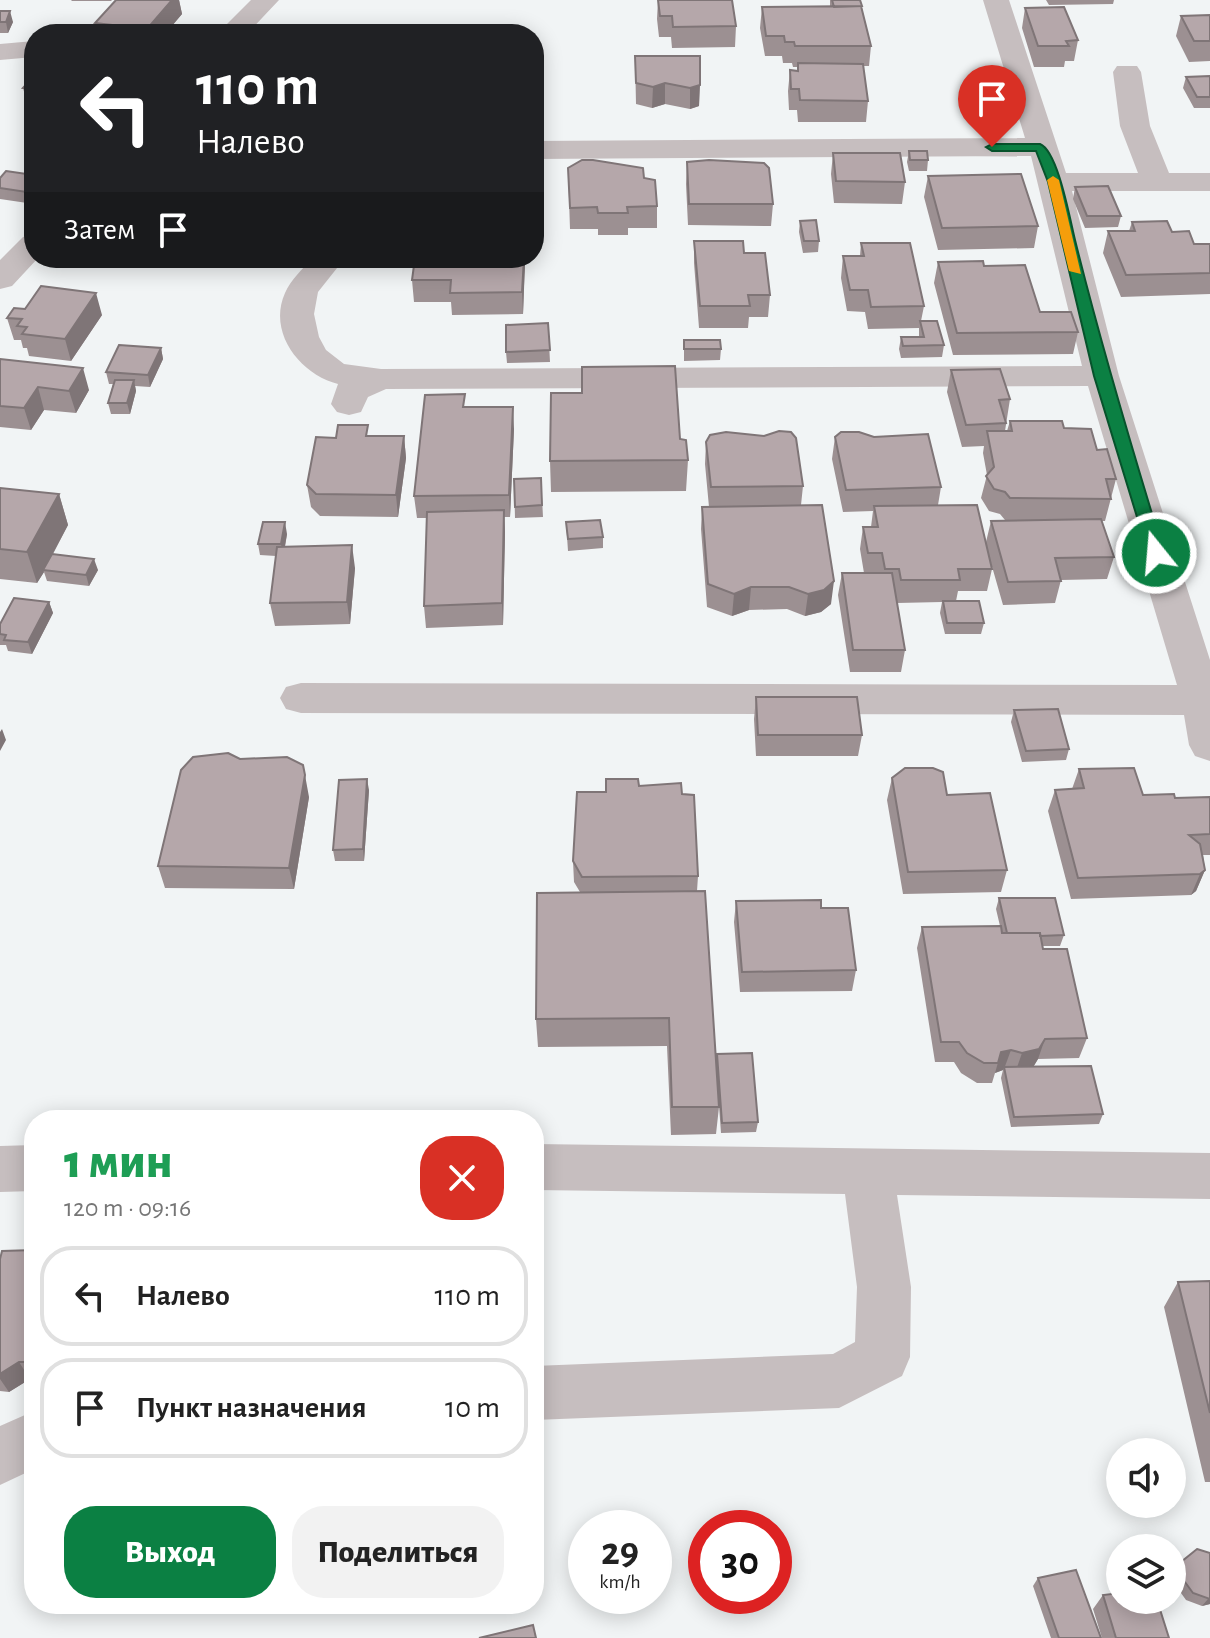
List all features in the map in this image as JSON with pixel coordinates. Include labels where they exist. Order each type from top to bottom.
[{"type":"street","points":[[241,24],[266,0]]},
{"type":"street","points":[[997,0],[1040,147],[1054,182],[1102,376],[1206,700],[1210,745]]},
{"type":"street","points":[[0,52],[24,50]]},
{"type":"street","points":[[1127,72],[1135,126],[1157,182]]},
{"type":"street","points":[[544,150],[1040,147]]},
{"type":"street","points":[[1054,182],[1210,182]]},
{"type":"street","points":[[0,279],[24,254]]},
{"type":"street","points":[[321,268],[302,292],[296,317],[303,338],[316,362],[333,372],[381,379],[1102,376]]},
{"type":"street","points":[[349,404],[351,391],[381,379]]},
{"type":"street","points":[[301,698],[1206,700]]},
{"type":"street","points":[[544,1167],[868,1169],[1210,1176]]},
{"type":"street","points":[[1,1169],[24,1168]]},
{"type":"street","points":[[544,1393],[839,1381],[882,1357],[884,1287],[868,1169]]},
{"type":"street","points":[[0,1456],[24,1444]]},
{"type":"building","points":[[116,0],[172,0],[151,24],[95,23]]},
{"type":"building","points":[[658,0],[732,0],[736,26],[673,27],[672,16],[660,16]]},
{"type":"building","points":[[832,0],[860,0],[862,6],[834,7]]},
{"type":"building","points":[[861,6],[871,46],[795,46],[794,42],[785,42],[784,36],[766,36],[762,7]]},
{"type":"building","points":[[1064,7],[1078,40],[1066,41],[1069,46],[1038,46],[1025,8]]},
{"type":"building","points":[[0,11],[10,11],[6,22],[0,22]]},
{"type":"building","points":[[1210,15],[1210,41],[1194,41],[1181,16]]},
{"type":"building","points":[[635,56],[700,56],[700,85],[690,88],[665,83],[653,87],[636,83]]},
{"type":"building","points":[[798,63],[863,64],[868,101],[800,100],[799,89],[791,89],[790,70],[798,71]]},
{"type":"building","points":[[1210,76],[1210,97],[1197,97],[1186,77]]},
{"type":"building","points":[[909,151],[927,151],[928,160],[910,160]]},
{"type":"building","points":[[833,153],[900,153],[905,182],[836,181]]},
{"type":"building","points":[[582,160],[643,168],[644,178],[655,180],[657,206],[627,207],[628,213],[598,213],[597,207],[570,208],[568,168]]},
{"type":"building","points":[[687,162],[764,163],[769,168],[773,204],[689,204]]},
{"type":"building","points":[[6,171],[24,174],[24,192],[0,188],[0,178]]},
{"type":"building","points":[[1021,174],[1038,226],[942,228],[928,176]]},
{"type":"building","points":[[1108,186],[1121,216],[1087,216],[1075,187]]},
{"type":"building","points":[[816,220],[819,241],[804,241],[800,221]]},
{"type":"building","points":[[1167,221],[1172,232],[1189,231],[1194,244],[1210,244],[1210,273],[1126,275],[1108,231],[1135,231],[1132,222]]},
{"type":"building","points":[[694,241],[743,241],[744,253],[765,253],[770,295],[748,295],[750,306],[700,306]]},
{"type":"building","points":[[861,243],[910,243],[924,306],[871,307],[868,290],[850,290],[843,256],[864,256]]},
{"type":"building","points":[[983,261],[984,266],[1025,265],[1040,312],[1071,312],[1078,332],[957,333],[938,262]]},
{"type":"building","points":[[414,268],[523,268],[522,292],[450,293],[451,280],[412,280]]},
{"type":"building","points":[[41,286],[96,293],[65,339],[22,334],[27,327],[17,326],[22,319],[7,318],[14,308],[25,309]]},
{"type":"building","points":[[920,321],[937,321],[944,345],[903,346],[901,337],[924,337]]},
{"type":"building","points":[[548,323],[550,350],[506,352],[506,325]]},
{"type":"building","points":[[684,340],[720,340],[721,349],[684,349]]},
{"type":"building","points":[[119,345],[161,348],[148,375],[106,372]]},
{"type":"building","points":[[0,359],[83,368],[69,391],[38,387],[24,408],[0,406]]},
{"type":"building","points":[[675,366],[680,439],[686,440],[688,460],[550,461],[551,393],[582,393],[582,367]]},
{"type":"building","points":[[1000,369],[1010,399],[999,400],[1006,423],[966,425],[951,370]]},
{"type":"building","points":[[115,380],[134,380],[127,403],[108,403]]},
{"type":"building","points":[[465,394],[463,407],[513,407],[509,495],[414,496],[425,395]]},
{"type":"building","points":[[1010,421],[1062,421],[1064,428],[1091,429],[1097,450],[1107,449],[1116,479],[1106,479],[1111,499],[1010,498],[1005,492],[994,489],[986,476],[994,467],[987,431],[1012,431]]},
{"type":"building","points":[[338,425],[368,425],[366,436],[404,436],[396,495],[316,494],[307,485],[316,437],[336,438]]},
{"type":"building","points":[[779,431],[791,432],[796,438],[803,486],[711,487],[706,442],[710,435],[726,432],[764,436]]},
{"type":"building","points":[[841,432],[859,432],[874,437],[928,434],[941,487],[846,490],[835,437]]},
{"type":"building","points":[[541,478],[542,505],[515,507],[514,479]]},
{"type":"building","points":[[0,488],[59,494],[27,552],[0,549]]},
{"type":"building","points":[[822,505],[834,581],[824,590],[808,594],[789,587],[751,587],[734,594],[708,584],[702,507]]},
{"type":"building","points":[[977,505],[992,569],[958,569],[960,580],[901,580],[899,569],[885,569],[882,553],[868,553],[863,527],[878,527],[874,506]]},
{"type":"building","points":[[504,510],[502,603],[424,606],[427,512]]},
{"type":"building","points":[[1101,519],[1114,557],[1055,558],[1061,581],[1008,582],[991,521]]},
{"type":"building","points":[[600,520],[603,537],[568,539],[566,522]]},
{"type":"building","points":[[263,522],[285,522],[281,544],[258,544]]},
{"type":"building","points":[[352,545],[347,602],[270,603],[277,547]]},
{"type":"building","points":[[52,554],[94,559],[86,575],[43,570]]},
{"type":"building","points":[[842,573],[892,573],[905,650],[853,650]]},
{"type":"building","points":[[14,598],[49,602],[28,642],[4,640],[6,635],[0,634],[0,624]]},
{"type":"building","points":[[943,601],[979,601],[984,623],[947,623]]},
{"type":"building","points":[[756,697],[857,697],[862,735],[758,735]]},
{"type":"building","points":[[1058,709],[1069,749],[1026,751],[1014,710]]},
{"type":"building","points":[[228,753],[240,759],[287,757],[303,765],[305,775],[289,868],[158,866],[181,770],[193,757]]},
{"type":"building","points":[[905,768],[933,768],[943,772],[947,795],[990,793],[1007,870],[908,872],[892,778]]},
{"type":"building","points":[[1134,768],[1143,795],[1210,797],[1210,834],[1189,835],[1200,844],[1205,870],[1200,874],[1078,878],[1055,790],[1084,788],[1079,769]]},
{"type":"building","points":[[367,779],[363,849],[333,850],[339,780]]},
{"type":"building","points":[[606,779],[638,779],[639,786],[681,783],[682,794],[694,795],[698,876],[582,877],[573,861],[577,792],[606,792]]},
{"type":"building","points":[[705,891],[719,1107],[672,1107],[669,1018],[536,1019],[537,893]]},
{"type":"building","points":[[999,898],[1055,898],[1064,935],[1007,933]]},
{"type":"building","points":[[821,900],[821,908],[848,908],[856,970],[742,972],[736,901]]},
{"type":"building","points":[[1001,926],[1002,933],[1040,933],[1043,949],[1067,949],[1087,1038],[1045,1039],[1039,1049],[1022,1053],[1011,1050],[1001,1052],[998,1063],[984,1063],[967,1053],[959,1042],[941,1042],[922,927]]},
{"type":"building","points":[[752,1053],[758,1122],[722,1123],[717,1054]]},
{"type":"building","points":[[1091,1066],[1103,1114],[1014,1117],[1004,1067]]},
{"type":"building","points":[[24,1250],[24,1362],[0,1374],[0,1259],[2,1251]]},
{"type":"building","points":[[1210,1281],[1210,1413],[1178,1282]]},
{"type":"building","points":[[1197,1549],[1210,1553],[1210,1599],[1193,1593],[1186,1583],[1186,1558]]},
{"type":"building","points":[[1076,1570],[1101,1638],[1059,1638],[1038,1578]]},
{"type":"building","points":[[1109,1614],[1161,1614],[1169,1638],[1116,1638]]},
{"type":"building","points":[[533,1625],[536,1638],[479,1638]]},
{"type":"slow traffic","points":[[1053,180],[1076,271]]},
{"type":"route","points":[[992,147],[1040,147],[1054,182],[1102,376],[1156,553]]}]
